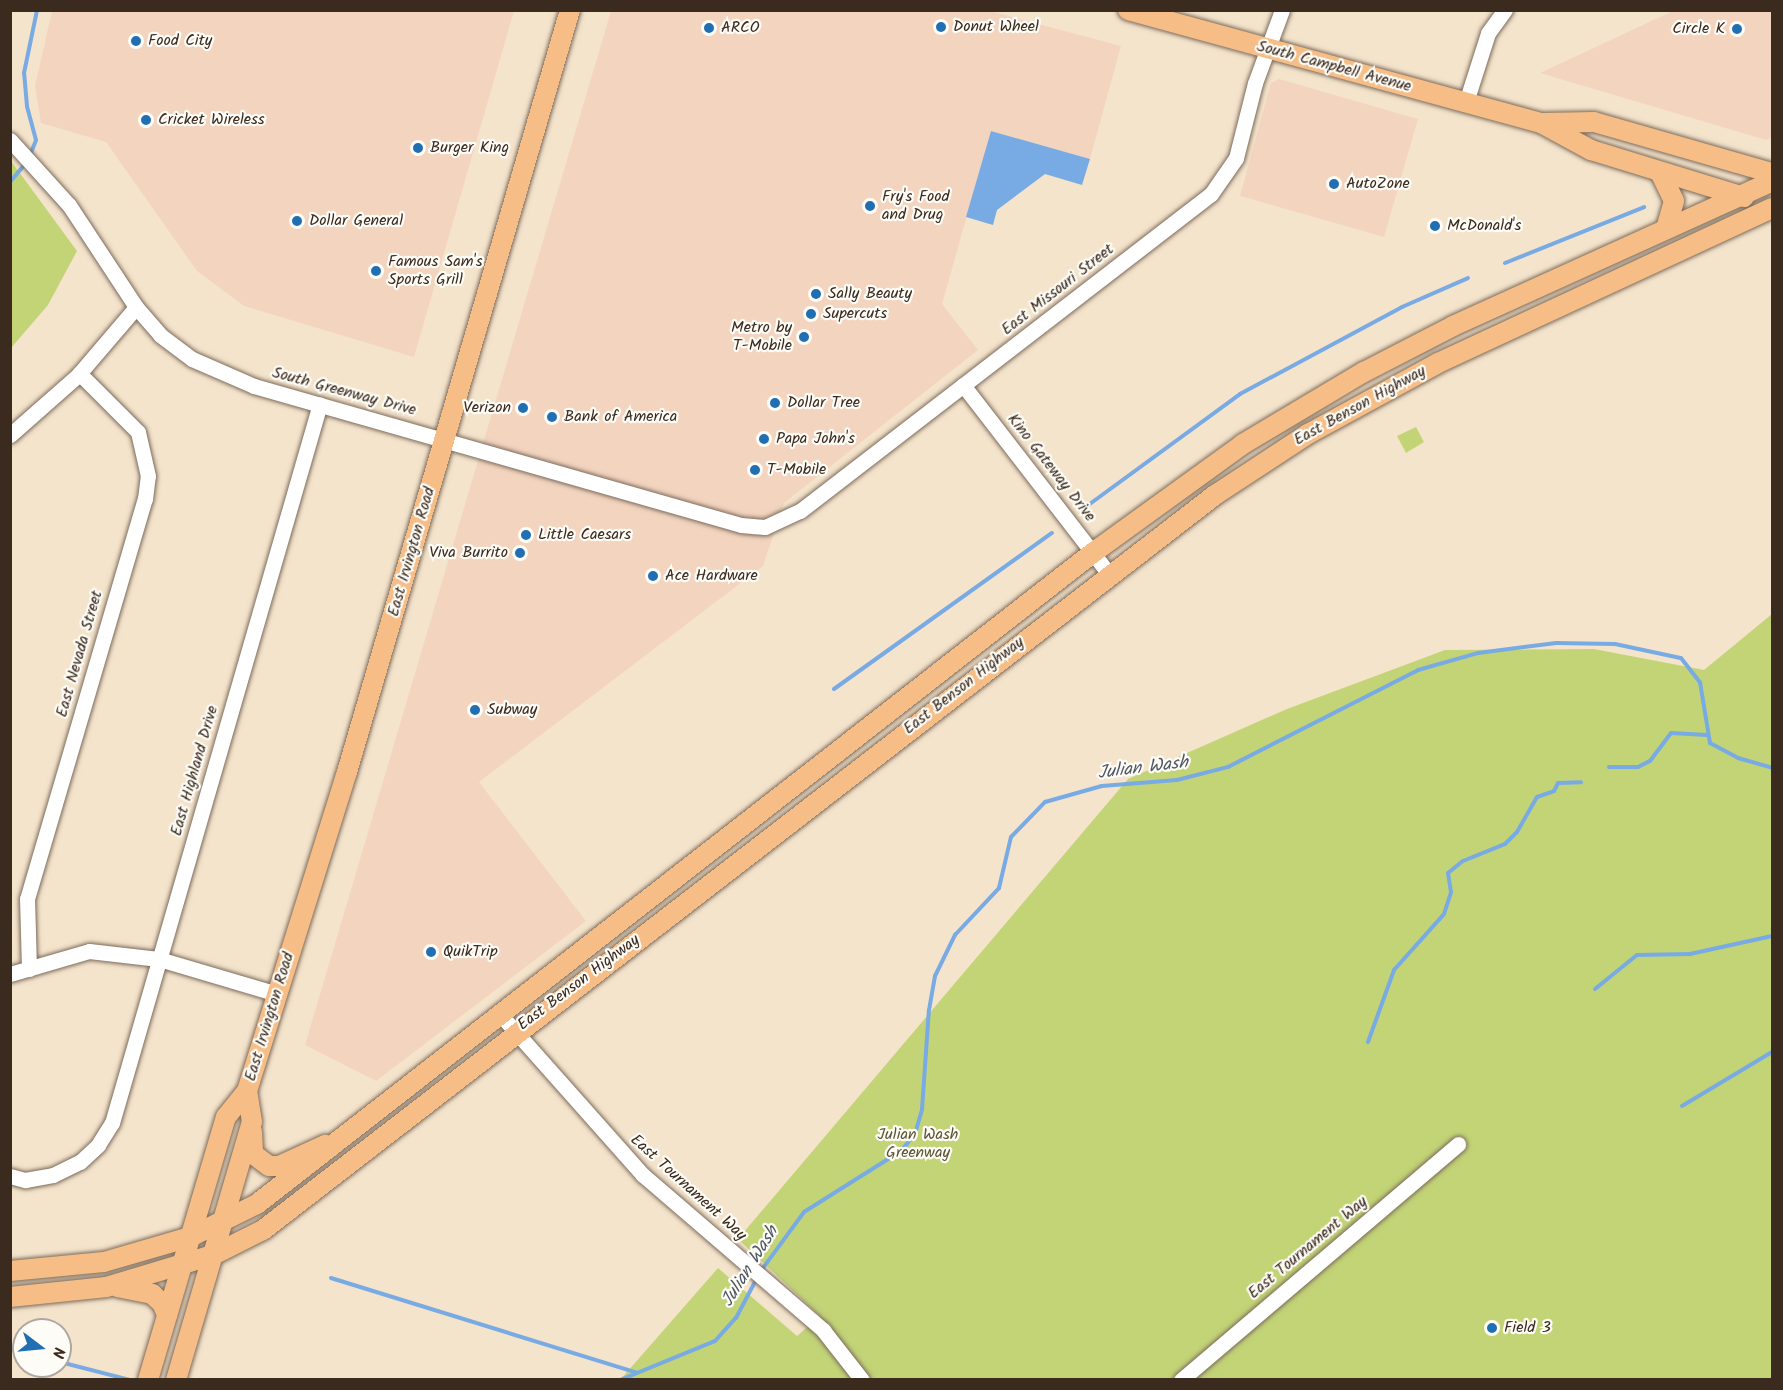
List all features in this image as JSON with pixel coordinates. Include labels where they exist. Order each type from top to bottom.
[{"type":"main road","name":"East Irvington Road","points":[[150,1373],[226,1117],[247,1091],[278,994],[445,438],[570,10]]},
{"type":"main road","name":"South Campbell Avenue","points":[[1128,10],[1541,123],[1590,150],[1773,207]]},
{"type":"main road","name":"South Campbell Avenue","points":[[1541,123],[1594,122],[1773,173]]},
{"type":"main road","points":[[1660,172],[1674,201],[1666,229]]},
{"type":"main road","name":"East Benson Highway","points":[[10,1271],[104,1262],[190,1237],[222,1224],[257,1204],[1094,552],[1243,444],[1364,372],[1453,326],[1773,180]]},
{"type":"main road","name":"East Benson Highway","points":[[106,1287],[213,1255],[284,1216],[514,1033],[1109,574],[1215,495],[1372,398],[1438,363],[1773,207]]},
{"type":"main road","points":[[748,820],[765,840]]},
{"type":"main road","name":"East Irvington Road","points":[[177,1377],[252,1122],[247,1091]]},
{"type":"main road","points":[[252,1122],[253,1154],[269,1166],[279,1166],[339,1141]]},
{"type":"main road","points":[[10,1297],[106,1287],[150,1293],[162,1303],[167,1315]]},
{"type":"street","name":"East Missouri Street","points":[[765,527],[800,512],[1219,185],[1236,158],[1281,10]]},
{"type":"street","points":[[1466,102],[1488,33],[1505,10]]},
{"type":"street","name":"South Greenway Drive","points":[[10,140],[69,205],[136,307],[160,335],[192,359],[245,383],[445,438],[741,525],[765,527]]},
{"type":"street","points":[[10,435],[79,373],[136,307]]},
{"type":"street","name":"East Nevada Street","points":[[29,969],[27,899],[145,499],[148,476],[138,432],[79,373]]},
{"type":"street","name":"Kino Gateway Drive","points":[[963,385],[1109,574]]},
{"type":"street","name":"East Highland Drive","points":[[10,1176],[25,1179],[53,1175],[80,1162],[98,1145],[112,1123],[320,404]]},
{"type":"street","points":[[10,974],[88,951],[159,959],[278,994]]},
{"type":"street","name":"East Tournament Way","points":[[498,1014],[643,1175],[823,1330],[862,1380]]},
{"type":"street","name":"East Tournament Way","points":[[1181,1380],[1458,1144]]},
{"type":"shaded area","points":[[1675,10],[1772,11],[1772,137],[1766,140],[1540,73]]},
{"type":"shaded area","points":[[52,11],[514,11],[414,357],[244,306],[197,271],[106,142],[41,123],[35,86]]},
{"type":"shaded area","points":[[611,11],[990,11],[1121,46],[1090,159],[991,131],[942,304],[978,350],[784,503],[763,566],[479,782],[586,921],[376,1081],[305,1045]]},
{"type":"shaded area","points":[[1279,79],[1418,119],[1384,237],[1240,196],[1271,83]]},
{"type":"green space","points":[[11,161],[77,251],[48,305],[11,348]]},
{"type":"green space","points":[[1416,427],[1424,442],[1406,453],[1397,436]]},
{"type":"green space","name":"Julian Wash Greenway","points":[[1772,614],[1772,1379],[620,1380],[718,1268],[797,1336],[820,1316],[738,1239],[1128,779],[1287,709],[1445,650],[1594,649],[1704,670]]},
{"type":"water","points":[[991,131],[1090,159],[1082,185],[1045,174],[997,210],[993,225],[966,217]]},
{"type":"waterway","points":[[30,155],[36,140],[27,106],[24,73],[37,10]]},
{"type":"waterway","points":[[10,182],[25,164]]},
{"type":"waterway","points":[[1505,263],[1644,207]]},
{"type":"waterway","points":[[1087,506],[1240,394],[1402,307],[1468,278]]},
{"type":"waterway","points":[[834,689],[1052,533]]},
{"type":"waterway","name":"Julian Wash","points":[[760,1272],[804,1212],[901,1151],[915,1134],[922,1109],[929,1010],[935,976],[955,935],[999,888],[1011,837],[1045,802],[1102,786],[1177,780],[1228,767],[1418,670],[1478,653],[1556,643],[1615,644],[1681,658],[1700,682],[1710,743],[1738,758],[1772,768]]},
{"type":"waterway","points":[[1609,767],[1638,767],[1650,761],[1671,733],[1707,735]]},
{"type":"waterway","points":[[1368,1042],[1394,970],[1444,914],[1451,892],[1448,873],[1463,861],[1505,844],[1517,832],[1537,797],[1554,791],[1558,783],[1581,782]]},
{"type":"waterway","points":[[1595,989],[1637,955],[1690,954],[1772,936]]},
{"type":"waterway","points":[[1682,1106],[1772,1052]]},
{"type":"waterway","points":[[331,1278],[637,1373]]},
{"type":"waterway","name":"Julian Wash","points":[[620,1380],[715,1341],[736,1318],[757,1278]]},
{"type":"waterway","points":[[72,1365],[130,1380]]},
{"type":"place","name":"Donut Wheel","points":[[941,27]]},
{"type":"place","name":"ARCO","points":[[709,28]]},
{"type":"place","name":"Circle K","points":[[1737,29]]},
{"type":"place","name":"Food City","points":[[136,41]]},
{"type":"place","name":"Cricket Wireless","points":[[146,120]]},
{"type":"place","name":"Burger King","points":[[418,148]]},
{"type":"place","name":"AutoZone","points":[[1334,184]]},
{"type":"place","name":"Fry's Food and Drug","points":[[870,206]]},
{"type":"place","name":"Dollar General","points":[[297,221]]},
{"type":"place","name":"McDonald's","points":[[1435,226]]},
{"type":"place","name":"Famous Sam's Sports Grill","points":[[376,271]]},
{"type":"place","name":"Sally Beauty","points":[[816,294]]},
{"type":"place","name":"Supercuts","points":[[811,314]]},
{"type":"place","name":"Metro by T-Mobile","points":[[804,337]]},
{"type":"place","name":"Dollar Tree","points":[[775,403]]},
{"type":"place","name":"Verizon","points":[[523,408]]},
{"type":"place","name":"Bank of America","points":[[552,417]]},
{"type":"place","name":"Papa John's","points":[[764,439]]},
{"type":"place","name":"T-Mobile","points":[[755,470]]},
{"type":"place","name":"Little Caesars","points":[[526,535]]},
{"type":"place","name":"Viva Burrito","points":[[520,553]]},
{"type":"place","name":"Ace Hardware","points":[[653,576]]},
{"type":"place","name":"Subway","points":[[475,710]]},
{"type":"place","name":"QuikTrip","points":[[431,952]]},
{"type":"place","name":"Field 3","points":[[1492,1328]]}]
